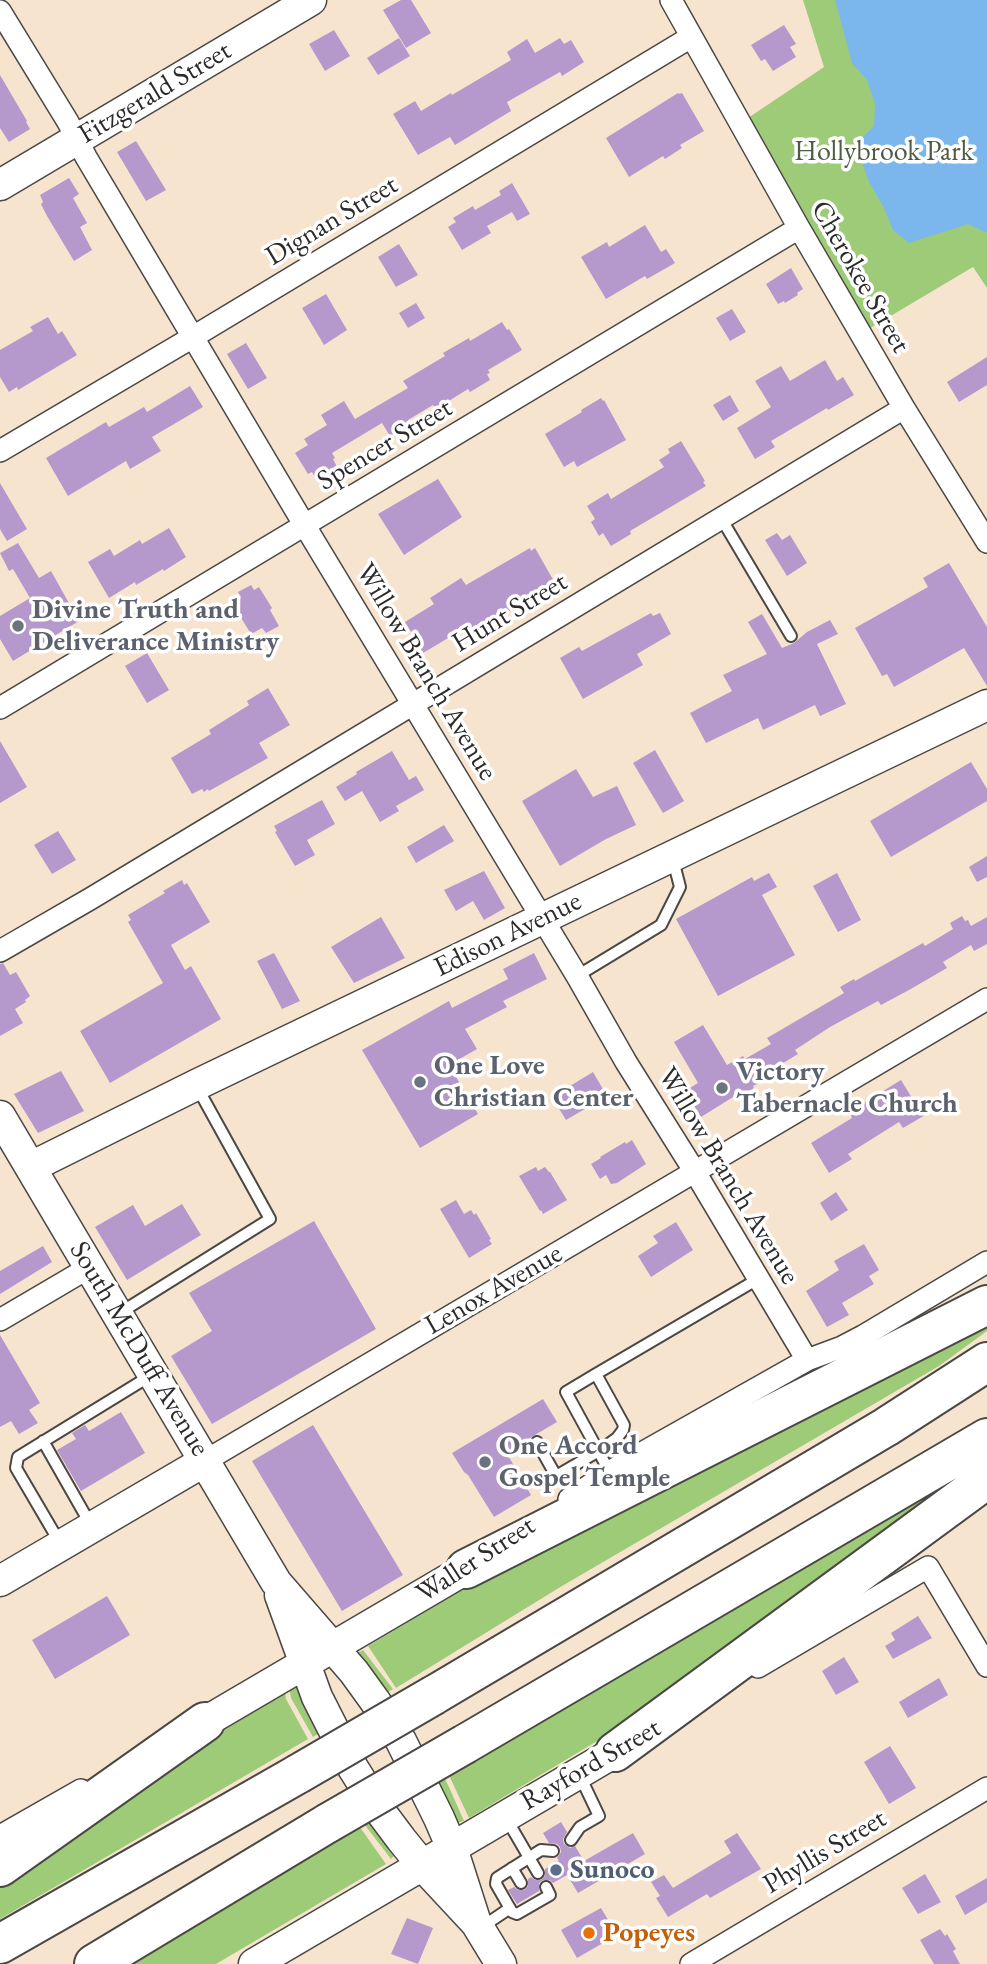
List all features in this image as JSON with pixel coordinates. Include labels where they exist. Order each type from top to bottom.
[{"type":"highway","points":[[466,1569],[987,1305]]},
{"type":"highway","points":[[0,1944],[434,1695],[886,1427],[987,1362]]},
{"type":"highway","points":[[94,1964],[987,1438]]},
{"type":"highway","points":[[615,1752],[987,1479]]},
{"type":"highway","points":[[0,1867],[205,1722]]},
{"type":"main road","name":"Fitzgerald Street","points":[[0,186],[311,0]]},
{"type":"main road","name":"Edison Avenue","points":[[31,1167],[987,705]]},
{"type":"main road","name":"South McDuff Avenue","points":[[0,1116],[275,1582],[303,1664],[353,1768],[380,1811],[422,1865],[478,1926],[501,1964]]},
{"type":"main road","name":"Lenox Avenue","points":[[0,1581],[205,1461]]},
{"type":"main road","name":"Waller Street","points":[[205,1722],[466,1569]]},
{"type":"main road","name":"South McDuff Avenue","points":[[275,1582],[333,1646],[375,1701],[401,1741],[452,1848],[478,1926]]},
{"type":"main road","name":"Rayford Street","points":[[254,1964],[615,1752]]},
{"type":"street","name":"Cherokee Street","points":[[671,0],[799,228],[904,408],[987,542]]},
{"type":"street","name":"Willow Branch Avenue","points":[[0,11],[626,1062],[807,1360]]},
{"type":"street","name":"Dignan Street","points":[[0,451],[691,37]]},
{"type":"street","name":"Spencer Street","points":[[0,708],[799,228]]},
{"type":"street","name":"Hunt Street","points":[[0,951],[904,408]]},
{"type":"street","name":"Lenox Avenue","points":[[205,1461],[987,999]]},
{"type":"street","name":"Waller Street","points":[[466,1569],[610,1472],[807,1360],[863,1336],[987,1262]]},
{"type":"street","points":[[7,1321],[49,1298],[90,1267]]},
{"type":"street","name":"Rayford Street","points":[[615,1752],[929,1567],[987,1666]]},
{"type":"street","name":"Waller Street","points":[[0,1836],[205,1722]]},
{"type":"street","name":"Phyllis Street","points":[[691,1964],[987,1788]]},
{"type":"lane","points":[[721,518],[791,636]]},
{"type":"lane","points":[[577,976],[661,925],[680,887],[672,857]]},
{"type":"lane","points":[[118,1314],[270,1219],[196,1085]]},
{"type":"lane","points":[[610,1472],[566,1392],[758,1279]]},
{"type":"lane","points":[[61,1545],[16,1468],[18,1457],[153,1374]]},
{"type":"lane","points":[[537,1442],[556,1476],[617,1438],[624,1424],[596,1374]]},
{"type":"lane","points":[[43,1441],[93,1527]]},
{"type":"lane","points":[[565,1829],[580,1827],[599,1816],[579,1774]]},
{"type":"lane","points":[[505,1816],[538,1873]]},
{"type":"lane","points":[[571,1840],[580,1827]]},
{"type":"lane","points":[[546,1887],[550,1895],[531,1901],[517,1914],[512,1912],[496,1884],[497,1878],[547,1847]]},
{"type":"lane","points":[[512,1868],[520,1883]]},
{"type":"lane","points":[[478,1926],[510,1908]]},
{"type":"green space","name":"Hollybrook Park","points":[[803,0],[987,0],[987,288],[973,267],[867,330],[745,120],[824,67]]},
{"type":"green space","points":[[987,1314],[987,1331],[939,1366],[562,1586],[396,1688],[368,1646],[542,1542]]},
{"type":"green space","points":[[957,1477],[642,1714],[469,1818],[447,1771]]},
{"type":"green space","points":[[363,1650],[393,1689],[383,1695],[356,1654]]},
{"type":"green space","points":[[299,1685],[321,1732],[313,1737],[291,1698],[289,1688]]},
{"type":"green space","points":[[285,1690],[286,1699],[308,1739],[0,1919],[0,1885],[154,1771]]},
{"type":"green space","points":[[442,1773],[464,1821],[456,1823],[435,1777]]},
{"type":"green space","points":[[368,1816],[397,1853],[391,1859],[361,1820]]},
{"type":"green space","points":[[357,1823],[386,1864],[216,1964],[119,1964]]},
{"type":"water","points":[[835,0],[987,0],[987,233],[968,224],[909,243],[893,230],[869,182],[859,154],[860,140],[874,126],[875,104],[867,80],[852,63]]},
{"type":"building","points":[[401,0],[411,0],[431,33],[406,48],[383,10]]},
{"type":"building","points":[[784,25],[796,44],[790,47],[796,57],[773,71],[765,59],[761,61],[751,45]]},
{"type":"building","points":[[334,30],[350,56],[325,71],[309,44]]},
{"type":"building","points":[[399,38],[410,56],[378,75],[367,58]]},
{"type":"building","points":[[560,38],[564,44],[571,40],[584,62],[562,76],[560,72],[507,102],[511,111],[455,145],[450,137],[418,155],[393,114],[415,101],[421,111],[451,93],[452,95],[511,60],[507,52],[527,39],[535,53]]},
{"type":"building","points":[[0,75],[30,129],[9,142],[0,128]]},
{"type":"building","points":[[682,93],[704,131],[680,145],[682,148],[665,159],[663,156],[629,177],[606,138]]},
{"type":"building","points":[[136,141],[166,190],[146,201],[117,152]]},
{"type":"building","points":[[69,178],[79,194],[73,198],[87,223],[80,227],[92,250],[74,261],[47,216],[40,195]]},
{"type":"building","points":[[512,183],[530,214],[517,221],[512,212],[487,226],[491,233],[462,250],[448,227],[456,222],[453,218],[473,206],[475,210],[501,195],[499,191]]},
{"type":"building","points":[[645,225],[661,252],[666,249],[675,263],[647,279],[645,276],[606,299],[581,257],[607,242],[609,247]]},
{"type":"building","points":[[399,244],[418,275],[396,287],[378,257]]},
{"type":"building","points":[[791,268],[803,289],[785,303],[784,301],[778,304],[766,284]]},
{"type":"building","points":[[326,294],[347,330],[324,345],[302,308]]},
{"type":"building","points":[[416,303],[425,318],[408,328],[399,313]]},
{"type":"building","points":[[732,309],[746,332],[730,341],[716,318]]},
{"type":"building","points":[[48,317],[58,334],[62,331],[77,355],[18,390],[17,387],[9,392],[0,377],[0,350],[33,331],[30,327]]},
{"type":"building","points":[[502,322],[522,350],[488,370],[490,380],[470,392],[468,389],[436,409],[433,405],[408,420],[410,424],[390,436],[382,423],[332,453],[337,467],[316,479],[312,472],[308,474],[295,453],[308,445],[304,439],[327,425],[321,415],[344,401],[355,419],[408,388],[403,381],[445,356],[443,353]]},
{"type":"building","points":[[246,343],[267,378],[248,389],[227,354]]},
{"type":"building","points":[[987,357],[987,385],[959,402],[947,382]]},
{"type":"building","points":[[825,360],[837,381],[843,377],[854,395],[771,441],[775,447],[755,459],[737,428],[771,407],[755,381],[781,366],[790,381]]},
{"type":"building","points":[[190,386],[203,407],[152,437],[161,451],[130,469],[126,461],[68,496],[46,458],[106,422],[109,427],[144,407],[147,412]]},
{"type":"building","points":[[730,395],[739,411],[723,421],[713,405]]},
{"type":"building","points":[[601,398],[626,440],[577,467],[574,461],[564,467],[545,434]]},
{"type":"building","points":[[681,441],[706,486],[630,531],[631,534],[611,546],[603,533],[599,536],[591,522],[595,519],[587,506],[608,493],[611,499],[664,467],[659,460],[670,453],[668,449]]},
{"type":"building","points":[[438,479],[462,517],[404,555],[378,514]]},
{"type":"building","points":[[0,483],[27,529],[7,541],[0,529]]},
{"type":"building","points":[[169,528],[186,557],[109,598],[88,562],[110,549],[114,556],[140,540],[142,544]]},
{"type":"building","points":[[777,533],[782,540],[790,535],[807,563],[787,576],[765,540]]},
{"type":"building","points":[[18,543],[39,578],[51,571],[79,621],[13,661],[0,639],[0,616],[30,598],[13,569],[9,571],[0,553]]},
{"type":"building","points":[[530,548],[531,551],[535,548],[555,583],[506,613],[504,610],[473,630],[470,625],[423,653],[413,641],[413,635],[405,622],[434,604],[430,598],[461,578],[466,585]]},
{"type":"building","points":[[949,563],[987,627],[987,686],[964,648],[894,687],[887,674],[882,676],[855,628],[928,587],[923,578]]},
{"type":"building","points":[[251,585],[254,590],[259,587],[279,626],[266,633],[262,628],[251,634],[232,603],[241,597],[238,592]]},
{"type":"building","points":[[651,613],[653,616],[660,613],[671,634],[637,654],[643,665],[583,699],[560,658],[579,647],[582,651]]},
{"type":"building","points":[[762,614],[782,648],[830,620],[838,634],[817,644],[846,704],[820,716],[815,705],[763,730],[758,718],[706,743],[690,713],[732,691],[723,675],[767,654],[748,622]]},
{"type":"building","points":[[147,653],[169,690],[147,703],[125,666]]},
{"type":"building","points":[[268,688],[290,725],[259,743],[268,758],[209,791],[208,789],[204,792],[202,789],[192,794],[171,758],[211,734],[209,730],[249,705],[247,701]]},
{"type":"building","points":[[0,741],[27,787],[0,803]]},
{"type":"building","points":[[655,750],[684,801],[663,813],[633,763]]},
{"type":"building","points":[[392,751],[409,780],[416,776],[424,790],[396,806],[399,811],[380,822],[362,791],[345,801],[336,787]]},
{"type":"building","points":[[971,762],[987,789],[987,801],[891,857],[870,821]]},
{"type":"building","points":[[576,769],[593,797],[617,786],[636,825],[560,866],[522,801]]},
{"type":"building","points":[[322,800],[335,824],[307,840],[315,855],[295,866],[274,826]]},
{"type":"building","points":[[444,825],[454,841],[416,863],[407,847]]},
{"type":"building","points":[[58,831],[76,860],[52,874],[34,845]]},
{"type":"building","points":[[987,856],[987,877],[977,882],[969,867]]},
{"type":"building","points":[[484,871],[505,908],[484,920],[473,901],[456,911],[444,890]]},
{"type":"building","points":[[769,873],[777,887],[762,895],[795,955],[718,996],[676,919],[752,877],[754,881]]},
{"type":"building","points":[[837,873],[861,920],[838,932],[813,886]]},
{"type":"building","points":[[182,880],[184,885],[187,883],[210,922],[171,945],[185,970],[191,966],[221,1019],[110,1083],[80,1031],[163,983],[128,922],[131,920],[128,915]]},
{"type":"building","points":[[962,916],[971,926],[987,917],[987,944],[974,951],[971,945],[943,962],[947,968],[881,1005],[878,1001],[830,1027],[795,1050],[798,1054],[757,1079],[759,1083],[753,1086],[754,1088],[740,1096],[738,1094],[701,1117],[685,1091],[698,1083],[674,1042],[703,1025],[727,1065],[743,1056],[745,1059],[771,1044],[767,1038],[844,993],[840,987],[923,943],[925,946],[953,929],[950,923]]},
{"type":"building","points":[[381,917],[405,958],[354,983],[331,947]]},
{"type":"building","points":[[274,953],[300,1001],[282,1009],[257,961]]},
{"type":"building","name":"One Love Christian Center","points":[[534,953],[547,979],[503,1001],[507,1007],[465,1029],[477,1049],[449,1065],[478,1114],[420,1148],[362,1050],[449,1001],[452,1008],[508,979],[503,969]]},
{"type":"building","points":[[3,963],[10,975],[16,972],[30,996],[15,1009],[23,1023],[0,1036],[0,964]]},
{"type":"building","points":[[61,1071],[84,1111],[38,1133],[14,1094]]},
{"type":"building","points":[[593,1072],[607,1096],[566,1120],[552,1097]]},
{"type":"building","points":[[901,1080],[915,1103],[919,1101],[927,1114],[903,1128],[899,1122],[848,1154],[852,1159],[829,1173],[811,1143],[852,1118],[849,1112]]},
{"type":"building","points":[[632,1140],[646,1164],[617,1183],[611,1184],[606,1175],[600,1179],[591,1164]]},
{"type":"building","points":[[536,1167],[538,1171],[545,1167],[550,1172],[567,1200],[543,1214],[519,1176]]},
{"type":"building","points":[[836,1192],[848,1210],[831,1221],[820,1203]]},
{"type":"building","points":[[456,1200],[464,1214],[471,1210],[474,1215],[476,1213],[491,1239],[489,1240],[492,1244],[469,1258],[440,1209]]},
{"type":"building","points":[[182,1204],[201,1235],[127,1280],[95,1227],[133,1205],[145,1226]]},
{"type":"building","points":[[314,1221],[376,1329],[212,1424],[171,1356],[212,1331],[189,1293]]},
{"type":"building","points":[[676,1222],[693,1250],[651,1277],[638,1256],[658,1243],[653,1236]]},
{"type":"building","points":[[864,1244],[879,1270],[869,1276],[874,1284],[842,1303],[849,1315],[827,1327],[806,1291],[839,1270],[834,1261]]},
{"type":"building","points":[[43,1246],[52,1262],[0,1294],[0,1271]]},
{"type":"building","points":[[0,1335],[40,1403],[29,1410],[38,1423],[19,1434],[11,1421],[0,1427]]},
{"type":"building","name":"One Accord Gospel Temple","points":[[543,1399],[557,1422],[506,1452],[531,1495],[494,1517],[452,1453]]},
{"type":"building","points":[[121,1412],[145,1453],[81,1491],[57,1450],[76,1439],[72,1433],[85,1425],[89,1431]]},
{"type":"building","points":[[313,1425],[403,1575],[342,1611],[252,1461]]},
{"type":"building","points":[[107,1596],[130,1635],[55,1679],[32,1640]]},
{"type":"building","points":[[918,1616],[932,1638],[893,1659],[885,1646],[895,1640],[891,1633]]},
{"type":"building","points":[[844,1657],[859,1682],[836,1695],[822,1671]]},
{"type":"building","points":[[939,1678],[948,1695],[908,1718],[899,1702]]},
{"type":"building","points":[[890,1746],[916,1788],[889,1804],[864,1762]]},
{"type":"building","points":[[561,1822],[567,1832],[563,1839],[564,1844],[570,1848],[575,1846],[584,1861],[633,1833],[645,1854],[578,1893],[567,1875],[553,1883],[543,1880],[539,1883],[539,1891],[517,1904],[508,1890],[514,1887],[524,1890],[528,1886],[528,1879],[531,1877],[541,1880],[545,1876],[545,1869],[559,1861],[557,1858],[561,1852],[560,1847],[549,1843],[543,1833]]},
{"type":"building","points":[[737,1833],[761,1869],[710,1898],[707,1894],[668,1917],[656,1898],[660,1896],[651,1882],[664,1875],[673,1888],[731,1853],[724,1841]]},
{"type":"building","points":[[925,1874],[941,1902],[918,1914],[902,1888]]},
{"type":"building","points":[[987,1878],[987,1902],[965,1915],[955,1896]]},
{"type":"building","name":"Popeyes","points":[[601,1908],[617,1935],[577,1958],[561,1930]]},
{"type":"building","points":[[407,1918],[433,1928],[418,1964],[391,1954]]},
{"type":"building","points":[[940,1929],[945,1936],[947,1934],[956,1949],[953,1951],[960,1964],[934,1964],[920,1940]]},
{"type":"place","name":"Divine Truth and Deliverance Ministry","points":[[18,626]]},
{"type":"place","name":"One Love Christian Center","points":[[420,1082]]},
{"type":"place","name":"Victory Tabernacle Church","points":[[722,1088]]},
{"type":"place","name":"One Accord Gospel Temple","points":[[485,1462]]},
{"type":"place","name":"Sunoco","points":[[556,1870]]},
{"type":"place","name":"Popeyes","points":[[589,1933]]}]
